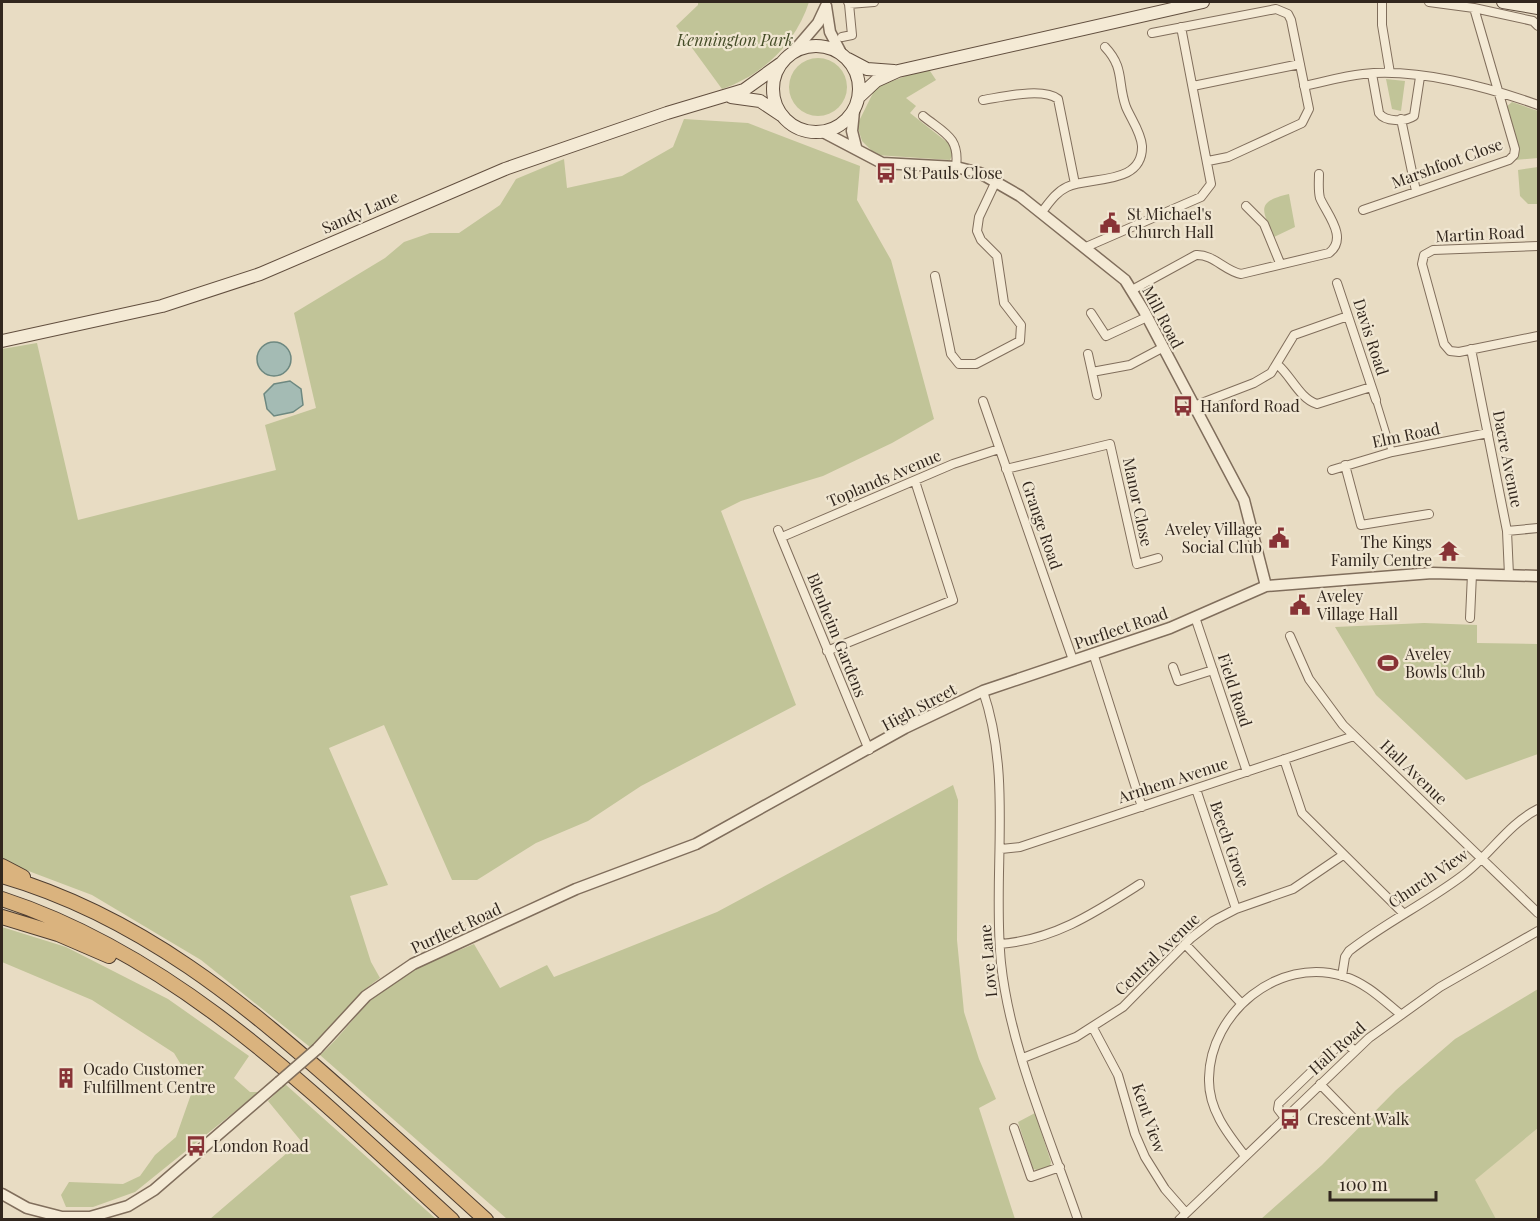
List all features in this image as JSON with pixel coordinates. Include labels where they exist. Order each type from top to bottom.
[{"type":"highway","points":[[2,866],[37,886],[110,919],[218,985],[267,1023],[486,1220]]},
{"type":"highway","points":[[2,876],[37,886]]},
{"type":"highway","points":[[2,899],[85,932],[158,975],[282,1065],[452,1220]]},
{"type":"highway","points":[[2,917],[78,942],[140,972],[158,975]]},
{"type":"main road","points":[[898,71],[873,70],[820,45],[794,51],[780,64],[774,91],[782,116],[798,128],[823,132],[844,123],[854,111],[860,96],[876,81],[898,71],[1203,2]]},
{"type":"main road","points":[[1503,2],[1539,8]]},
{"type":"main road","points":[[844,55],[857,75],[860,96]]},
{"type":"main road","name":"Sandy Lane","points":[[2,341],[89,324],[207,292],[277,267],[505,169],[753,86],[780,64]]},
{"type":"main road","name":"Sandy Lane","points":[[727,96],[760,101],[782,116]]},
{"type":"street","points":[[842,37],[852,35],[849,3],[874,2]]},
{"type":"street","points":[[1382,2],[1382,25],[1390,73]]},
{"type":"street","points":[[1429,2],[1474,8],[1533,21],[1539,26]]},
{"type":"street","points":[[794,51],[818,23],[826,4]]},
{"type":"street","points":[[826,4],[830,32],[844,55]]},
{"type":"street","points":[[1474,8],[1498,92]]},
{"type":"street","points":[[1152,33],[1276,9],[1282,10],[1291,20],[1309,109],[1302,123],[1228,157],[1208,161]]},
{"type":"street","points":[[1086,247],[1201,197],[1211,184],[1181,27]]},
{"type":"street","points":[[1041,213],[1060,191],[1075,184],[1122,175],[1136,163],[1142,146],[1125,105],[1117,59],[1105,47]]},
{"type":"street","points":[[1193,86],[1300,64]]},
{"type":"street","points":[[1304,86],[1390,73],[1498,92],[1539,105]]},
{"type":"street","points":[[1372,74],[1381,116],[1401,119],[1414,116],[1420,77]]},
{"type":"street","name":"Marshfoot Close","points":[[1362,210],[1512,158],[1515,149],[1498,92]]},
{"type":"street","points":[[983,100],[1017,94],[1046,94],[1058,99],[1075,184]]},
{"type":"street","points":[[854,111],[852,131],[856,147]]},
{"type":"street","points":[[922,116],[955,144],[958,151],[956,167]]},
{"type":"street","points":[[1401,119],[1416,191]]},
{"type":"street","name":"Mill Road","points":[[823,132],[856,147],[873,160],[882,163],[956,167],[980,172],[1041,213],[1125,280],[1245,500],[1266,586]]},
{"type":"street","points":[[1132,290],[1196,255],[1206,256],[1232,272],[1241,273],[1280,263],[1324,256],[1336,246],[1336,235],[1330,212],[1320,195],[1319,174]]},
{"type":"street","points":[[935,276],[951,354],[959,364],[976,364],[1020,341],[1021,325],[1007,309],[1002,297],[997,256],[981,240],[977,231],[979,217],[996,181]]},
{"type":"street","points":[[1246,206],[1264,224],[1280,263]]},
{"type":"street","name":"Martin Road","points":[[1471,350],[1454,352],[1446,347],[1422,264],[1424,255],[1433,250],[1539,246]]},
{"type":"street","name":"Davis Road","points":[[1337,283],[1376,400]]},
{"type":"street","points":[[1091,313],[1106,336],[1147,317]]},
{"type":"street","points":[[1194,406],[1263,378],[1278,365],[1294,335],[1348,316]]},
{"type":"street","points":[[1471,350],[1539,336]]},
{"type":"street","points":[[1092,372],[1139,361],[1162,348]]},
{"type":"street","name":"Dacre Avenue","points":[[1471,350],[1507,531],[1509,575]]},
{"type":"street","points":[[1088,354],[1097,395]]},
{"type":"street","points":[[1278,365],[1288,374],[1307,400],[1317,404],[1371,387]]},
{"type":"street","points":[[1376,400],[1392,452]]},
{"type":"street","name":"Grange Road","points":[[983,401],[1073,660]]},
{"type":"street","name":"Elm Road","points":[[1332,470],[1392,452],[1488,433]]},
{"type":"street","name":"Manor Close","points":[[1006,469],[1110,444],[1137,564],[1158,558]]},
{"type":"street","name":"Toplands Avenue","points":[[780,534],[999,449]]},
{"type":"street","points":[[1345,465],[1361,525],[1429,514]]},
{"type":"street","points":[[827,651],[953,600],[915,481]]},
{"type":"street","points":[[1507,531],[1539,528]]},
{"type":"street","name":"Blenheim Gardens","points":[[780,534],[869,750]]},
{"type":"street","points":[[1266,586],[1418,573],[1539,576]]},
{"type":"street","points":[[1470,618],[1472,573]]},
{"type":"street","name":"Purfleet Road","points":[[983,691],[1196,617],[1266,586]]},
{"type":"street","name":"Field Road","points":[[1196,617],[1247,772]]},
{"type":"street","name":"Hall Avenue","points":[[1290,636],[1309,679],[1325,703],[1354,736],[1539,913]]},
{"type":"street","points":[[1093,653],[1142,807]]},
{"type":"street","points":[[1173,667],[1178,681],[1213,670]]},
{"type":"street","name":"High Street","points":[[869,750],[905,728],[983,691]]},
{"type":"street","name":"Love Lane","points":[[983,691],[996,743],[1001,849],[1000,944],[1006,999],[1023,1058],[1078,1220]]},
{"type":"street","name":"Arnhem Avenue","points":[[1001,849],[1020,847],[1354,736]]},
{"type":"street","name":"Purfleet Road","points":[[2,1194],[48,1214],[111,1216],[154,1190],[317,1049],[366,996],[413,964],[576,889],[696,844],[869,750]]},
{"type":"street","points":[[1284,759],[1302,813],[1403,913]]},
{"type":"street","name":"Beech Grove","points":[[1196,789],[1236,909]]},
{"type":"street","name":"Church View","points":[[1342,976],[1349,951],[1483,860],[1522,819],[1539,809]]},
{"type":"street","name":"Central Avenue","points":[[1023,1058],[1055,1047],[1093,1028],[1144,989],[1185,944],[1206,926],[1236,909],[1293,889],[1343,855]]},
{"type":"street","points":[[1000,944],[1033,939],[1070,927],[1140,884]]},
{"type":"street","name":"Hall Road","points":[[1182,1216],[1355,1051],[1400,1014],[1440,987],[1539,931]]},
{"type":"street","points":[[1185,944],[1241,1003]]},
{"type":"street","points":[[1245,1156],[1224,1129],[1214,1107],[1209,1078],[1221,1030],[1241,1003],[1253,993],[1286,977],[1318,973],[1342,976],[1370,989],[1400,1014]]},
{"type":"street","name":"Kent View","points":[[1093,1028],[1118,1075],[1135,1134],[1145,1157],[1182,1216]]},
{"type":"street","points":[[1285,1118],[1278,1109],[1279,1103],[1337,1047],[1347,1044],[1355,1051]]},
{"type":"street","points":[[1320,1084],[1357,1122]]},
{"type":"street","points":[[1014,1128],[1031,1177],[1060,1167]]},
{"type":"shaded area","points":[[1538,1128],[1538,1219],[1496,1219],[1474,1180]]},
{"type":"green space","name":"Kennington Park","points":[[698,2],[809,2],[796,31],[776,56],[751,75],[722,89],[676,26],[698,5]]},
{"type":"green space","points":[[818,58],[829,60],[842,71],[847,87],[845,98],[834,111],[818,116],[807,114],[794,103],[789,87],[791,76],[802,63]]},
{"type":"green space","points":[[928,68],[936,80],[906,98],[916,106],[910,113],[952,146],[954,152],[950,160],[876,155],[862,141],[857,125],[876,87]]},
{"type":"green space","points":[[1386,79],[1405,81],[1401,111],[1392,109]]},
{"type":"green space","points":[[1512,102],[1538,111],[1538,158],[1515,160],[1505,108]]},
{"type":"green space","points":[[684,119],[748,123],[860,166],[857,200],[891,260],[934,419],[892,443],[823,476],[741,501],[721,511],[796,705],[641,786],[588,821],[536,843],[477,880],[452,880],[384,725],[329,748],[388,885],[350,896],[371,962],[380,978],[361,993],[310,1047],[201,960],[92,895],[2,861],[2,349],[37,343],[78,520],[276,470],[265,425],[316,408],[294,313],[385,258],[404,242],[430,233],[459,233],[500,205],[516,179],[564,159],[567,188],[622,176],[673,147]]},
{"type":"green space","points":[[1538,167],[1538,204],[1528,204],[1520,196],[1518,170]]},
{"type":"green space","points":[[1289,194],[1295,227],[1274,237],[1264,209],[1270,200]]},
{"type":"green space","points":[[1424,623],[1477,625],[1477,643],[1538,644],[1538,754],[1466,780],[1376,695],[1335,627]]},
{"type":"green space","points":[[953,785],[958,800],[957,940],[964,1012],[979,1059],[996,1099],[979,1108],[1015,1219],[507,1219],[320,1055],[378,993],[400,977],[437,959],[474,944],[500,988],[547,965],[554,977],[717,912]]},
{"type":"green space","points":[[2,927],[66,947],[168,999],[249,1056],[234,1078],[250,1092],[259,1092],[135,1192],[93,1207],[66,1207],[61,1195],[69,1182],[123,1184],[140,1176],[155,1155],[176,1137],[195,1083],[198,1084],[200,1079],[180,1071],[180,1063],[174,1053],[92,1000],[2,962]]},
{"type":"green space","points":[[1538,989],[1538,1128],[1475,1180],[1496,1219],[1261,1219],[1322,1165],[1396,1090],[1455,1039]]},
{"type":"green space","points":[[285,1084],[436,1219],[210,1219],[301,1141],[268,1101]]},
{"type":"green space","points":[[1035,1113],[1051,1162],[1050,1166],[1037,1170],[1033,1169],[1018,1122]]},
{"type":"water","points":[[274,342],[286,347],[291,359],[286,371],[274,376],[262,371],[257,359],[262,347]]},
{"type":"water","points":[[290,381],[301,389],[303,405],[293,412],[274,416],[267,409],[264,394],[274,384]]},
{"type":"place","name":"St Pauls Close","points":[[886,173]]},
{"type":"place","name":"St Michael's Church Hall","points":[[1110,223]]},
{"type":"place","name":"Hanford Road","points":[[1183,406]]},
{"type":"place","name":"Aveley Village Social Club","points":[[1279,538]]},
{"type":"place","name":"The Kings Family Centre","points":[[1449,551]]},
{"type":"place","name":"Aveley Village Hall","points":[[1300,605]]},
{"type":"place","name":"Aveley Bowls Club","points":[[1388,663]]},
{"type":"place","name":"Ocado Customer Fulfillment Centre","points":[[66,1078]]},
{"type":"place","name":"Crescent Walk","points":[[1290,1119]]},
{"type":"place","name":"London Road","points":[[196,1146]]}]
